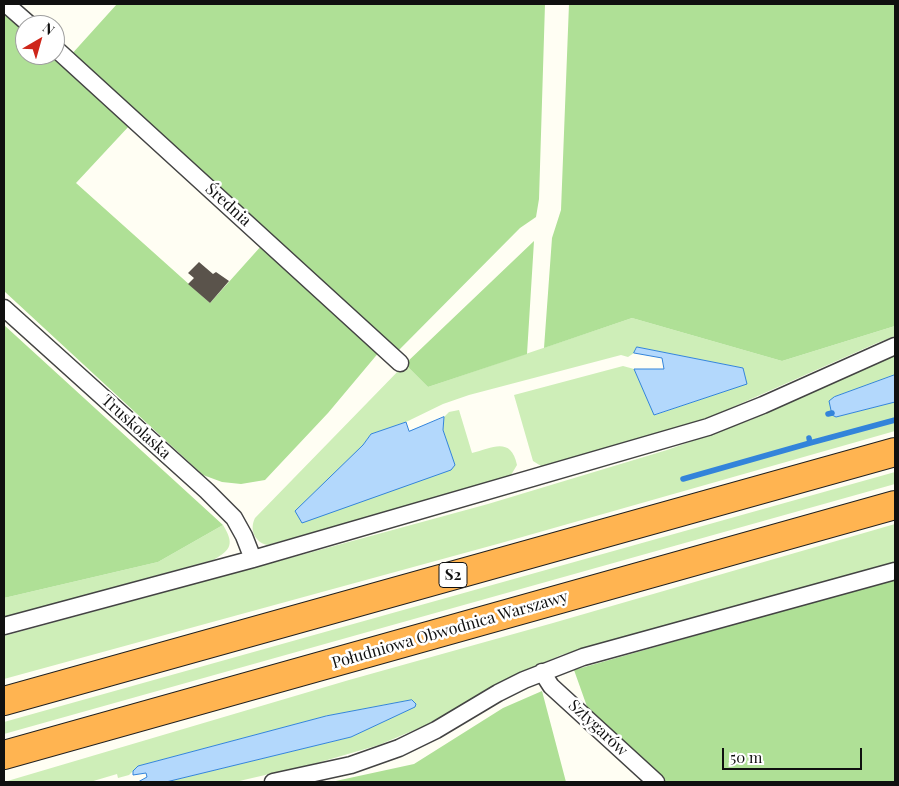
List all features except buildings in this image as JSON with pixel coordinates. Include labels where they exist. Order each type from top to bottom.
[{"type":"highway","name":"S2","points":[[4,701],[895,452]]},
{"type":"highway","name":"Południowa Obwodnica Warszawy","points":[[4,756],[895,505]]},
{"type":"street","points":[[6,4],[19,15]]},
{"type":"street","name":"Średnia","points":[[65,57],[400,363]]},
{"type":"street","name":"Truskolaska","points":[[4,308],[207,491],[234,518],[244,536],[253,559]]},
{"type":"street","points":[[4,626],[253,559],[708,427],[763,406],[895,346]]},
{"type":"street","points":[[273,782],[351,765],[399,748],[436,730],[498,693],[542,672],[583,657],[895,571]]},
{"type":"street","name":"Sztygarów","points":[[542,672],[551,686],[656,782]]},
{"type":"green space","points":[[117,4],[545,4],[539,199],[536,217],[520,228],[398,351],[70,56]]},
{"type":"green space","points":[[569,4],[895,4],[895,326],[782,361],[632,318],[544,348],[552,238],[561,210]]},
{"type":"green space","points":[[4,12],[15,22],[15,65],[63,65],[130,125],[76,183],[210,303],[262,245],[380,351],[328,413],[265,480],[241,484],[222,482],[203,475],[4,291]]},
{"type":"green space","points":[[534,241],[527,354],[428,387],[405,364]]},
{"type":"green space","points":[[632,318],[782,361],[895,326],[895,336],[706,419],[549,467],[541,466],[533,461],[514,395],[623,366],[634,369],[655,415],[746,384],[743,368],[637,347],[634,353],[628,357],[621,355],[469,395],[443,404],[406,422],[371,434],[363,445],[454,465],[443,430],[444,417],[449,412],[459,410],[472,453],[500,446],[510,450],[517,465],[506,479],[267,545],[259,541],[254,535],[253,522],[255,518],[405,364],[428,387]]},
{"type":"green space","points":[[4,325],[223,525],[158,562],[4,598]]},
{"type":"green space","points":[[895,353],[895,375],[834,397],[836,417],[895,402],[895,431],[501,543],[4,679],[4,636],[488,504],[667,450],[751,420],[863,365]]},
{"type":"green space","points":[[895,472],[895,484],[4,734],[4,722]]},
{"type":"green space","points":[[895,524],[895,562],[561,655],[507,679],[426,725],[379,745],[317,763],[235,782],[166,782],[351,737],[414,707],[412,700],[326,716],[138,766],[129,775],[118,778],[117,774],[90,782],[4,782],[349,680]]},
{"type":"green space","points":[[223,525],[229,537],[229,546],[224,553],[213,560],[4,617],[4,598],[158,562]]},
{"type":"green space","points":[[895,579],[895,782],[664,782],[590,715],[574,670]]},
{"type":"green space","points":[[542,691],[566,782],[331,782],[414,764],[503,708]]},
{"type":"water","points":[[637,347],[743,368],[747,384],[654,415],[634,369],[664,369],[662,358],[634,353]]},
{"type":"water","points":[[895,375],[895,402],[836,417],[832,415],[829,401],[834,397]]},
{"type":"water","points":[[444,417],[443,430],[455,465],[451,470],[302,523],[295,511],[363,445],[371,434],[406,422],[409,431]]},
{"type":"water","points":[[412,700],[416,704],[415,707],[351,737],[166,782],[138,782],[147,777],[146,773],[133,775],[133,771],[138,766],[326,716]]},
{"type":"waterway","points":[[828,414],[832,413]]},
{"type":"waterway","points":[[810,443],[895,420]]},
{"type":"waterway","points":[[683,479],[810,443],[809,438]]}]
